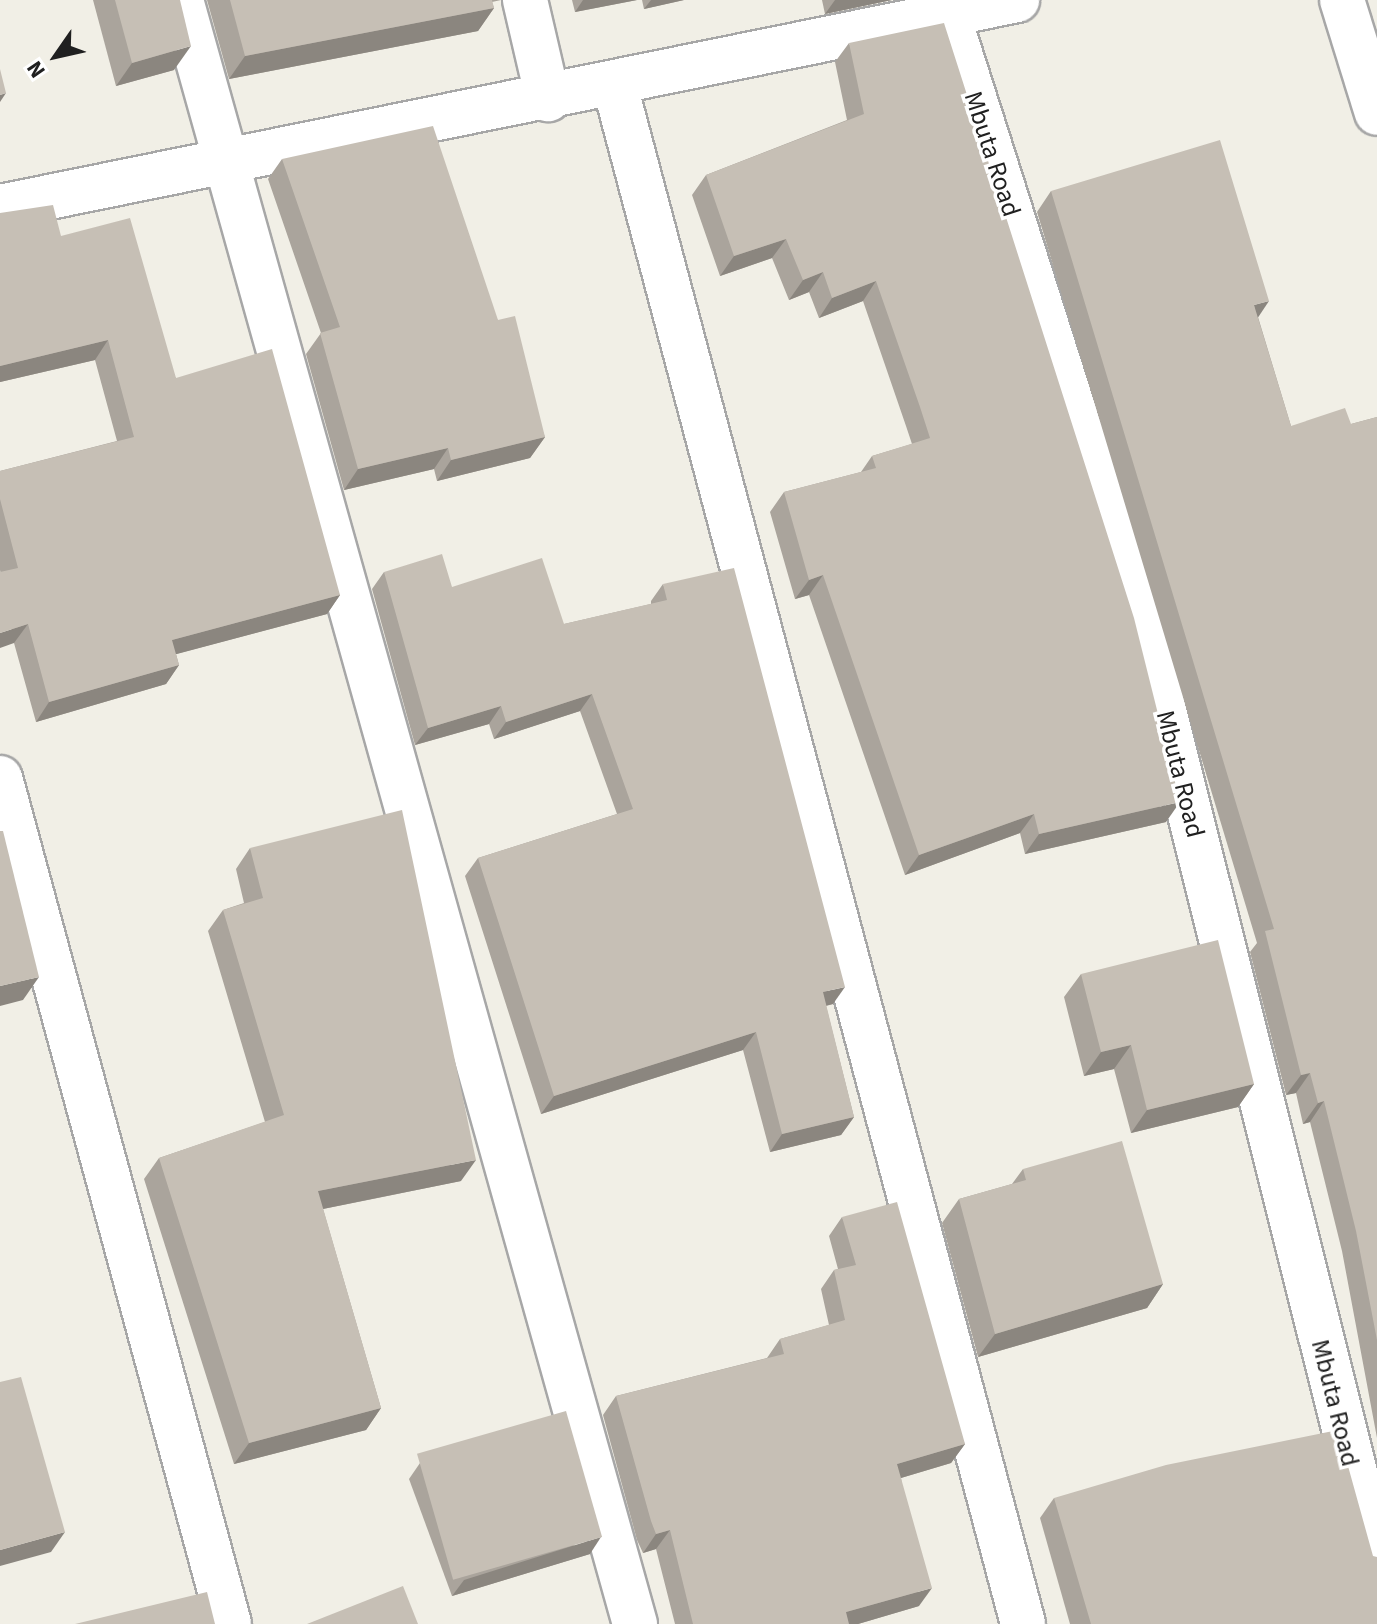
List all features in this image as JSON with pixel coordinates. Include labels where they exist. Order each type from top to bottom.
[{"type":"street","points":[[181,0],[635,1624]]},
{"type":"street","points":[[525,0],[548,99]]},
{"type":"street","points":[[0,207],[615,86],[945,6],[1017,0]]},
{"type":"street","points":[[1342,0],[1377,113]]},
{"type":"street","name":"Mbuta Road","points":[[945,6],[1144,631],[1377,1560]]},
{"type":"street","points":[[615,86],[1023,1624]]},
{"type":"street","points":[[0,778],[229,1624]]},
{"type":"building","points":[[115,0],[180,0],[191,46],[132,63]]},
{"type":"building","points":[[230,0],[492,0],[494,8],[245,56]]},
{"type":"building","points":[[944,23],[1134,618],[1180,802],[1039,834],[1034,814],[919,855],[823,575],[809,580],[784,492],[876,468],[872,456],[930,438],[876,281],[832,298],[823,272],[803,280],[786,239],[734,256],[706,175],[864,114],[849,43]]},
{"type":"building","points":[[0,69],[6,93],[0,95]]},
{"type":"building","points":[[433,126],[498,320],[515,316],[545,437],[451,460],[448,448],[358,469],[320,333],[340,327],[282,159]]},
{"type":"building","points":[[1220,140],[1269,301],[1254,305],[1291,426],[1345,408],[1351,424],[1377,417],[1377,1340],[1356,1231],[1324,1101],[1318,1103],[1310,1073],[1301,1075],[1265,931],[1274,929],[1051,191]]},
{"type":"building","points":[[53,205],[61,236],[130,218],[176,378],[272,349],[340,595],[172,640],[179,665],[49,702],[28,624],[0,633],[0,572],[18,568],[0,499],[0,471],[134,437],[108,340],[0,366],[0,213]]},
{"type":"building","points":[[442,554],[452,587],[542,558],[564,624],[667,600],[663,584],[734,568],[845,987],[823,992],[854,1117],[782,1134],[756,1032],[554,1096],[478,858],[633,809],[592,694],[506,722],[501,706],[428,728],[384,572]]},
{"type":"building","points":[[402,810],[476,1160],[318,1191],[381,1408],[249,1443],[159,1158],[284,1115],[223,910],[263,898],[250,848]]},
{"type":"building","points":[[0,831],[3,831],[39,977],[0,986]]},
{"type":"building","points":[[1218,940],[1254,1084],[1147,1110],[1131,1045],[1101,1052],[1081,974]]},
{"type":"building","points":[[1122,1141],[1163,1284],[995,1334],[959,1199],[1026,1180],[1023,1169]]},
{"type":"building","points":[[897,1202],[965,1444],[897,1464],[932,1588],[846,1612],[849,1624],[693,1624],[670,1530],[656,1534],[616,1396],[784,1354],[780,1339],[845,1320],[834,1270],[856,1265],[842,1217]]},
{"type":"building","points":[[21,1377],[65,1532],[0,1550],[0,1382]]},
{"type":"building","points":[[566,1411],[602,1537],[453,1580],[417,1454]]},
{"type":"building","points":[[1338,1430],[1373,1556],[1377,1557],[1377,1624],[1091,1624],[1054,1498],[1166,1465]]},
{"type":"building","points":[[403,1586],[418,1624],[307,1624]]},
{"type":"building","points":[[207,1592],[215,1624],[75,1624]]}]
